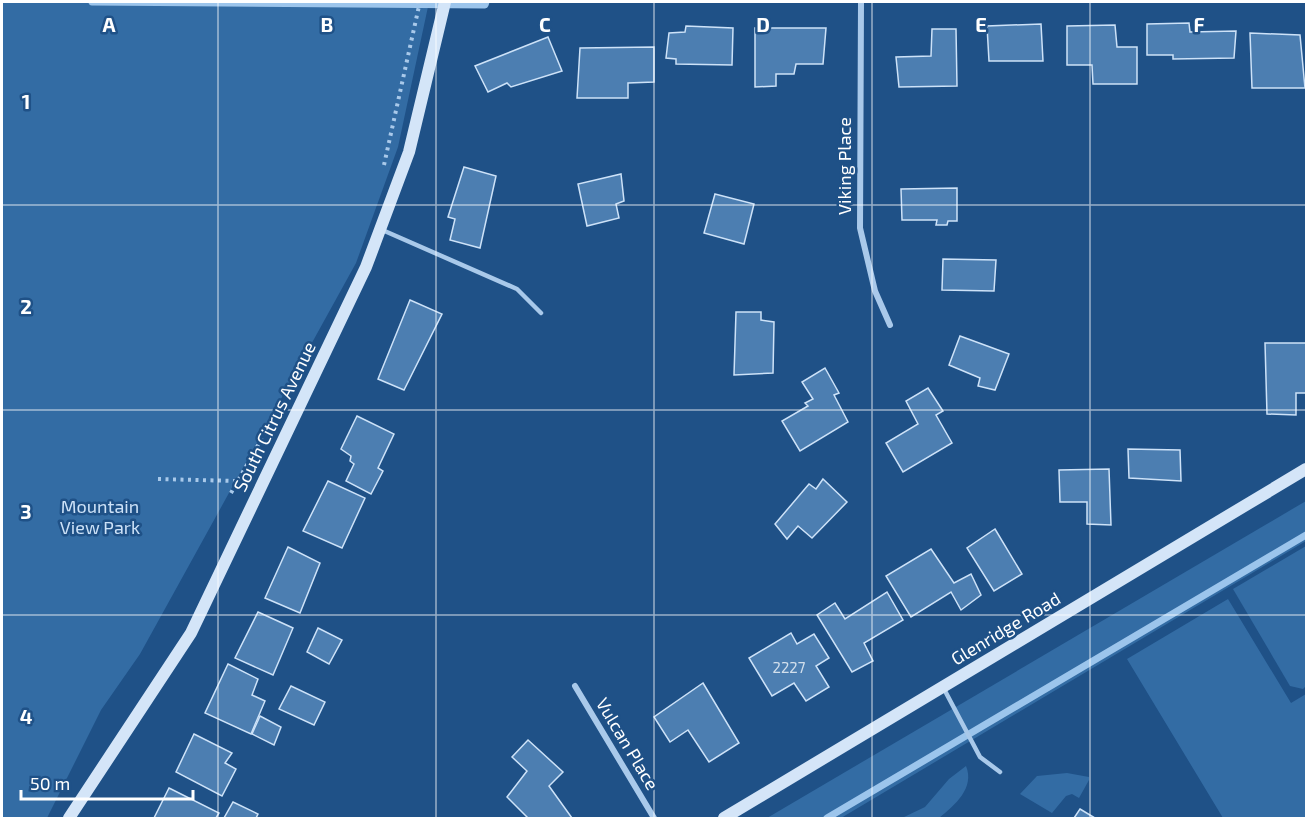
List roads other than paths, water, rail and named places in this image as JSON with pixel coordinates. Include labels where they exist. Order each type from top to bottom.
[{"type":"street","name":"South Citrus Avenue","points":[[69,819],[191,633],[366,267],[409,152],[445,2]]},
{"type":"street","name":"Viking Place","points":[[861,2],[860,228],[874,291],[890,325]]},
{"type":"street","name":"Glenridge Road","points":[[724,819],[1306,469]]},
{"type":"street","name":"Vulcan Place","points":[[574,686],[654,819]]},
{"type":"lane","points":[[380,229],[518,289],[541,313]]},
{"type":"lane","points":[[943,687],[980,757],[1000,772]]},
{"type":"waterway","points":[[92,2],[485,5],[486,2]]},
{"type":"waterway","points":[[827,818],[1306,535]]},
{"type":"park label","name":"Mountain View Park","points":[[100,517]]}]
